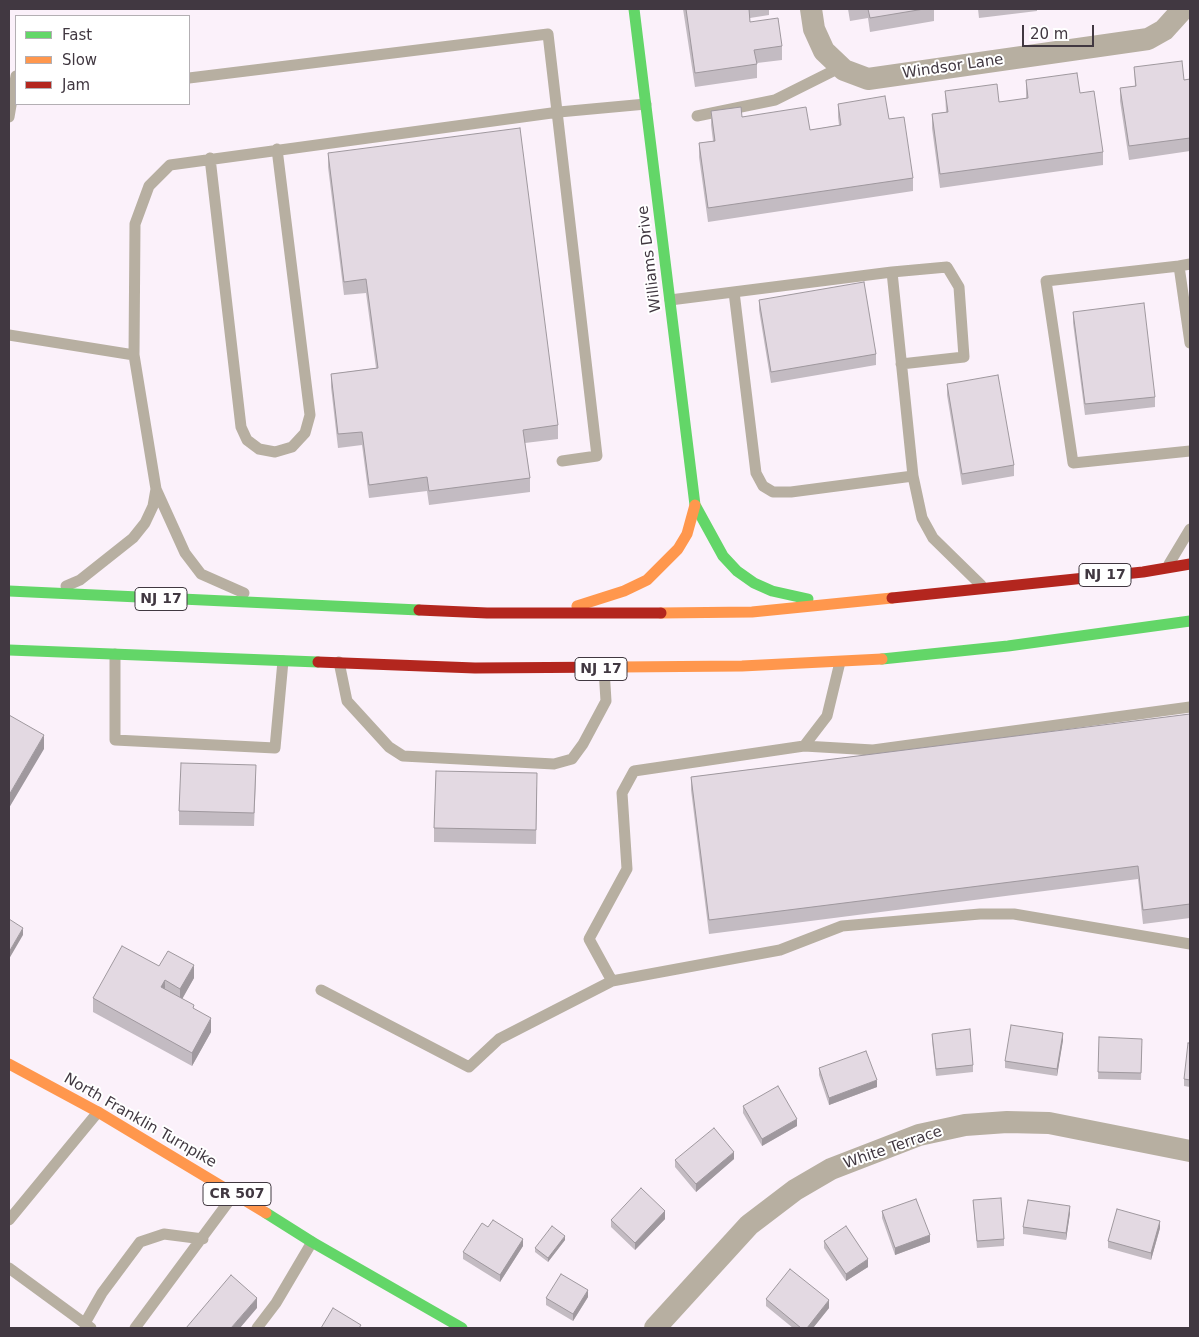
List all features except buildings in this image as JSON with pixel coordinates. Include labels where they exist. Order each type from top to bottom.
[{"type":"main road","name":"Williams Drive","points":[[634,9],[695,505]]},
{"type":"main road","points":[[695,505],[723,556],[737,571],[754,583],[772,591],[831,605]]},
{"type":"main road","points":[[554,613],[598,600],[647,580],[678,549],[687,534],[695,505]]},
{"type":"main road","name":"NJ 17","points":[[9,591],[276,604],[554,613],[752,612],[831,605],[982,586],[1190,564]]},
{"type":"main road","points":[[9,584],[47,593]]},
{"type":"main road","name":"NJ 17","points":[[9,650],[475,668],[742,666],[840,661],[1008,646],[1190,621]]},
{"type":"main road","name":"North Franklin Turnpike","points":[[9,1064],[98,1112],[235,1193],[312,1242],[462,1328]]},
{"type":"street","name":"Windsor Lane","points":[[811,9],[814,29],[824,52],[841,67],[868,79],[1148,39],[1164,30],[1183,9]]},
{"type":"street","name":"White Terrace","points":[[655,1328],[749,1225],[795,1190],[831,1169],[919,1135],[965,1125],[1007,1122],[1049,1123],[1190,1151]]},
{"type":"lane","points":[[190,78],[548,34],[559,112],[597,456],[562,461]]},
{"type":"lane","points":[[697,116],[775,100],[841,67]]},
{"type":"lane","points":[[9,117],[15,81]]},
{"type":"lane","points":[[276,604],[223,585],[201,574],[186,553],[156,489],[134,355],[135,224],[149,186],[170,164],[559,112],[646,104]]},
{"type":"lane","points":[[210,158],[241,427],[247,440],[259,449],[276,452],[292,447],[305,433],[310,415],[276,149]]},
{"type":"lane","points":[[1190,343],[1185,265],[1046,281],[1073,463],[1190,451]]},
{"type":"lane","points":[[670,300],[892,272],[947,267],[959,288],[964,357],[901,364]]},
{"type":"lane","points":[[892,272],[913,476],[922,518],[933,538],[982,586]]},
{"type":"lane","points":[[734,292],[756,473],[763,486],[773,492],[791,492],[913,476]]},
{"type":"lane","points":[[9,335],[134,355]]},
{"type":"lane","points":[[47,593],[80,580],[133,538],[145,523],[153,506],[156,489]]},
{"type":"lane","points":[[1166,568],[1190,529]]},
{"type":"lane","points":[[115,654],[116,740],[275,748],[283,661]]},
{"type":"lane","points":[[804,746],[826,716],[840,661]]},
{"type":"lane","points":[[339,662],[347,701],[389,747],[403,756],[554,764],[572,759],[606,701],[604,668]]},
{"type":"lane","points":[[612,981],[589,939],[628,870],[622,793],[634,771],[804,746],[873,750],[1190,707]]},
{"type":"lane","points":[[321,990],[469,1067],[499,1039],[612,981],[780,950],[842,926],[980,914],[1014,914],[1190,944]]},
{"type":"lane","points":[[9,1220],[98,1112]]},
{"type":"lane","points":[[134,1328],[235,1193]]},
{"type":"lane","points":[[9,1268],[88,1326],[102,1293],[140,1242],[164,1234],[202,1239]]},
{"type":"lane","points":[[257,1328],[276,1303],[312,1242]]},
{"type":"traffic: fast","points":[[634,9],[695,505]]},
{"type":"traffic: fast","points":[[695,505],[723,556],[737,571],[754,583],[772,591],[808,599]]},
{"type":"traffic: fast","points":[[9,591],[419,610]]},
{"type":"traffic: fast","points":[[882,659],[1008,646],[1190,621]]},
{"type":"traffic: fast","points":[[9,650],[318,662]]},
{"type":"traffic: fast","points":[[266,1213],[312,1242],[462,1328]]},
{"type":"traffic: slow","points":[[577,606],[624,591],[647,580],[678,549],[687,534],[695,505]]},
{"type":"traffic: slow","points":[[661,613],[752,612],[892,598]]},
{"type":"traffic: slow","points":[[620,667],[742,666],[882,659]]},
{"type":"traffic: slow","points":[[9,1064],[98,1112],[266,1213]]},
{"type":"traffic: jam","points":[[892,598],[1143,572],[1190,564]]},
{"type":"traffic: jam","points":[[419,610],[487,613],[661,613]]},
{"type":"traffic: jam","points":[[318,662],[475,668],[620,667]]}]
